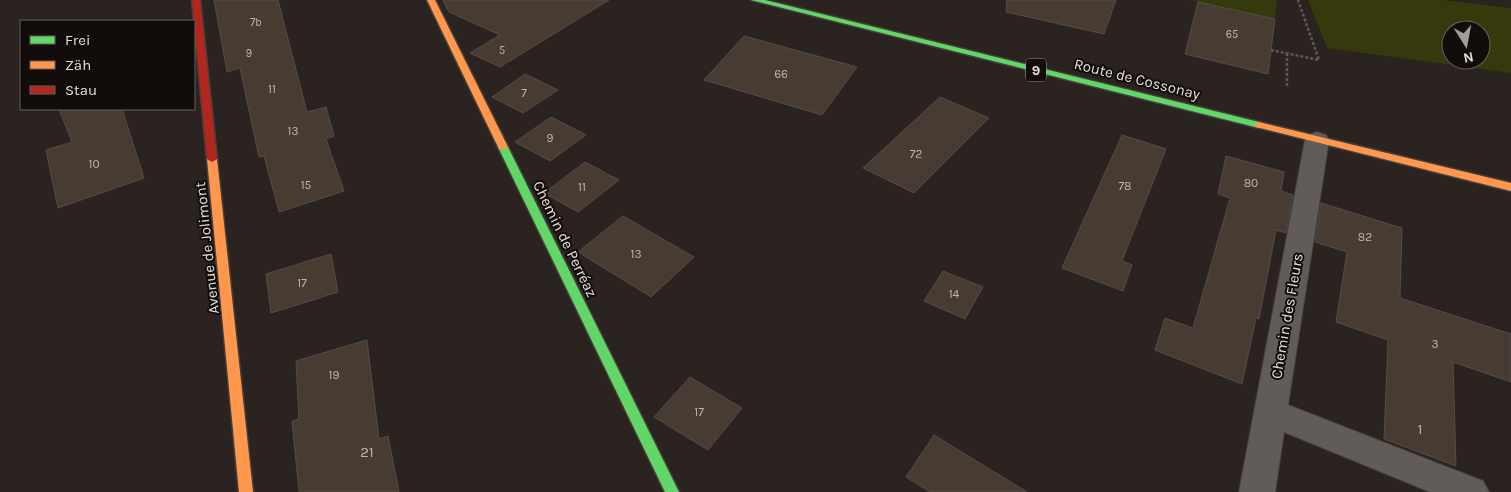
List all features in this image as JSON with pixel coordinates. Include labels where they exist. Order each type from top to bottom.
[{"type":"street","name":"Avenue de Jolimont","points":[[196,0],[246,492]]},
{"type":"street","name":"Chemin de Perréaz","points":[[431,0],[672,492]]},
{"type":"street","name":"Route de Cossonay","points":[[755,0],[1511,187]]},
{"type":"street","name":"Chemin des Fleurs","points":[[1257,492],[1318,140]]},
{"type":"street","points":[[1270,412],[1471,492]]},
{"type":"path","points":[[1271,50],[1320,60],[1298,0]]},
{"type":"path","points":[[1287,53],[1287,88]]},
{"type":"green space","points":[[1189,0],[1277,0],[1275,19]]},
{"type":"green space","points":[[1308,0],[1442,0],[1511,8],[1511,73],[1489,70],[1491,70],[1491,20],[1441,20],[1441,63],[1327,48]]},
{"type":"building","points":[[214,0],[278,0],[307,112],[326,107],[334,136],[326,139],[344,191],[279,212],[264,156],[259,157],[240,68],[227,72]]},
{"type":"building","points":[[443,0],[609,0],[500,67],[470,53],[500,35],[449,12]]},
{"type":"building","points":[[1007,0],[1116,0],[1104,34],[1006,12]]},
{"type":"building","points":[[1198,2],[1275,19],[1268,74],[1185,54]]},
{"type":"building","points":[[744,36],[857,67],[822,115],[704,80]]},
{"type":"building","points":[[525,74],[558,90],[523,113],[492,97]]},
{"type":"building","points":[[940,97],[989,118],[914,193],[863,168]]},
{"type":"building","points":[[59,110],[122,110],[144,178],[58,208],[46,150],[72,142]]},
{"type":"building","points":[[551,117],[586,135],[550,161],[515,142]]},
{"type":"building","points":[[1122,135],[1166,149],[1122,261],[1132,265],[1123,291],[1062,268]]},
{"type":"building","points":[[1226,156],[1284,172],[1281,191],[1293,195],[1286,233],[1276,230],[1259,319],[1256,318],[1242,384],[1155,350],[1165,318],[1193,328],[1230,198],[1218,194]]},
{"type":"building","points":[[585,162],[619,180],[578,212],[544,193]]},
{"type":"building","points":[[1321,203],[1402,228],[1400,298],[1511,334],[1511,382],[1453,362],[1456,466],[1384,439],[1388,340],[1336,322],[1347,252],[1315,242]]},
{"type":"building","points":[[623,216],[694,257],[651,297],[578,252]]},
{"type":"building","points":[[331,254],[338,292],[271,313],[266,274]]},
{"type":"building","points":[[943,271],[983,287],[965,319],[924,301]]},
{"type":"building","points":[[367,340],[379,439],[388,436],[399,492],[299,492],[292,421],[299,419],[296,361]]},
{"type":"building","points":[[690,377],[742,408],[708,450],[654,417]]},
{"type":"building","points":[[934,435],[1027,492],[930,492],[906,477]]},
{"type":"traffic: fast","points":[[755,0],[1259,125]]},
{"type":"traffic: fast","points":[[503,147],[672,492]]},
{"type":"traffic: slow","points":[[431,0],[503,147]]},
{"type":"traffic: slow","points":[[1259,125],[1511,187]]},
{"type":"traffic: slow","points":[[212,159],[246,492]]},
{"type":"traffic: jam","points":[[196,0],[212,159]]}]
